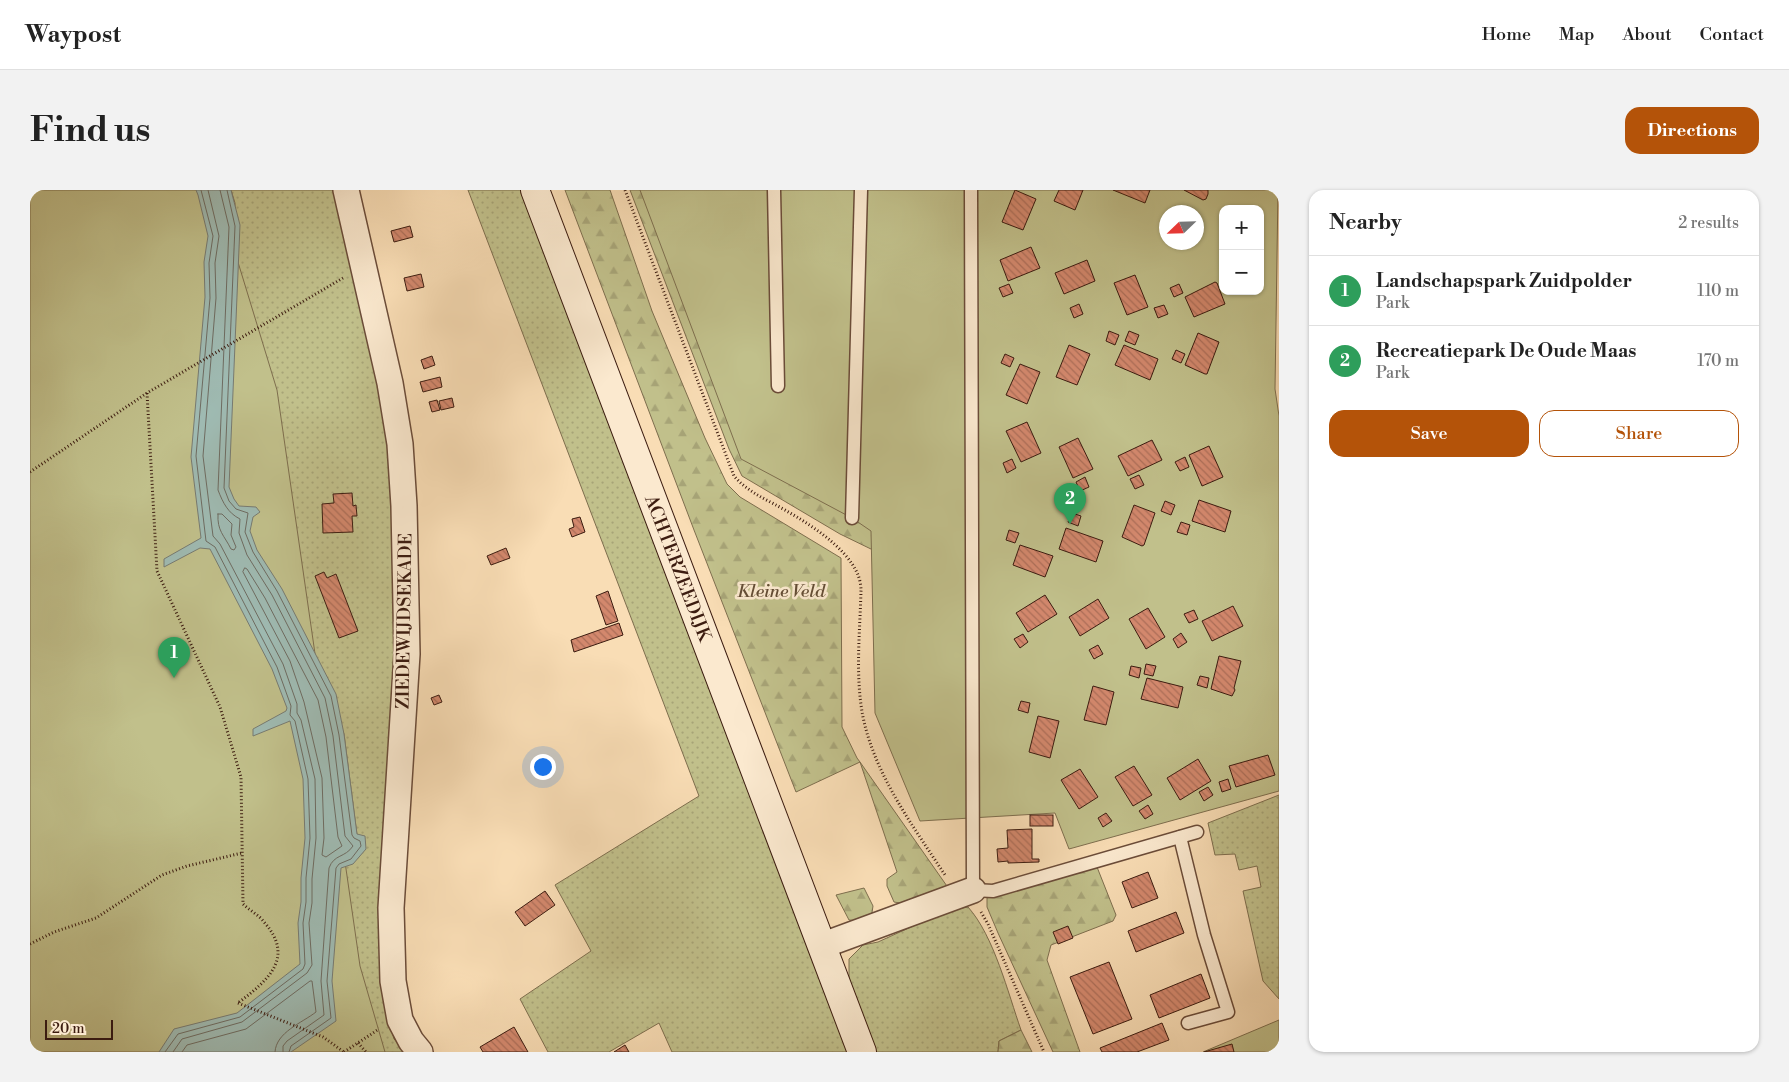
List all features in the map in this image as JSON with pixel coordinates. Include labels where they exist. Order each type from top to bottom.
[{"type":"main road","name":"ACHTERZEEDIJK","points":[[535,190],[862,1052]]},
{"type":"street","name":"ZIEDEWIJDSEKADE","points":[[346,190],[390,383],[400,444],[404,506],[407,654],[391,908],[393,981],[400,1020],[410,1041],[420,1052]]},
{"type":"street","points":[[821,946],[968,892]]},
{"type":"lane","points":[[774,190],[778,386]]},
{"type":"lane","points":[[852,518],[861,190]]},
{"type":"lane","points":[[971,190],[968,892],[993,891],[1197,832]]},
{"type":"lane","points":[[1180,837],[1204,935],[1228,1012],[1188,1023]]},
{"type":"path","points":[[625,190],[734,476],[742,486],[799,518],[822,534],[841,552],[859,576],[862,590],[859,680],[863,717],[875,756],[893,795],[948,880],[968,892],[988,924],[1044,1052]]},
{"type":"path","points":[[30,472],[147,392],[363,266]]},
{"type":"path","points":[[147,392],[157,571],[220,707],[241,777],[243,904],[264,921],[278,944],[276,968],[262,986],[238,1003],[323,1037],[344,1052],[391,1022],[400,1020]]},
{"type":"path","points":[[30,944],[54,932],[96,918],[162,875],[187,866],[242,853]]},
{"type":"path","points":[[358,1043],[366,1052]]},
{"type":"green space","points":[[30,190],[216,190],[277,390],[360,966],[385,1052],[30,1052]]},
{"type":"green space","points":[[231,190],[337,190],[395,465],[396,649],[387,1011],[394,1039],[406,1052],[291,1052],[341,868],[357,835],[344,734],[312,647],[233,385],[235,203]]},
{"type":"green space","points":[[468,190],[524,190],[851,1052],[672,1052],[659,1023],[609,1052],[548,1052],[520,999],[591,951],[555,885],[699,796]]},
{"type":"green space","name":"Kleine Veld","points":[[565,190],[610,190],[652,311],[705,438],[727,484],[740,497],[841,558],[842,727],[860,762],[796,792],[694,530]]},
{"type":"green space","points":[[630,190],[659,190],[873,492],[873,550],[840,534],[742,476],[729,449]]},
{"type":"green space","points":[[640,190],[1278,190],[1275,389],[1279,416],[1279,791],[1069,849],[1055,813],[920,821],[875,713],[871,531],[852,518],[741,459]]},
{"type":"green space","points":[[860,762],[949,889],[906,904],[894,902],[887,886],[887,879],[897,872]]},
{"type":"green space","points":[[1279,795],[1279,999],[1263,981],[1243,891],[1261,887],[1257,866],[1239,870],[1235,854],[1215,855],[1208,823]]},
{"type":"green space","points":[[1097,867],[1116,915],[1113,921],[1051,945],[1047,960],[1080,1052],[1053,1052],[998,933],[987,907],[987,898]]},
{"type":"green space","points":[[864,888],[873,906],[871,919],[849,920],[836,895]]},
{"type":"green space","points":[[968,907],[977,919],[993,949],[1021,1030],[999,1041],[998,1052],[876,1052],[849,982],[849,959],[863,945],[878,942],[946,911]]},
{"type":"green space","points":[[1279,1020],[1279,1052],[1203,1052]]},
{"type":"green space","points":[[1021,1030],[1032,1052],[998,1052],[999,1041]]},
{"type":"water","points":[[196,190],[231,190],[240,225],[229,487],[239,506],[256,507],[260,512],[253,517],[250,531],[257,550],[282,589],[336,694],[344,734],[357,834],[365,836],[366,849],[353,864],[341,868],[332,981],[336,1021],[291,1052],[159,1052],[174,1029],[237,1013],[300,964],[298,923],[305,838],[303,779],[290,721],[253,736],[253,729],[286,711],[287,708],[272,669],[210,549],[200,548],[164,567],[164,559],[201,538],[191,457],[205,297],[204,262],[208,236]]},
{"type":"building","points":[[1015,190],[1036,199],[1023,230],[1002,222]]},
{"type":"building","points":[[1059,190],[1083,190],[1075,210],[1054,201]]},
{"type":"building","points":[[1113,190],[1150,190],[1145,203]]},
{"type":"building","points":[[1184,190],[1208,190],[1208,194],[1206,199],[1203,200]]},
{"type":"building","points":[[410,226],[413,237],[394,242],[391,231]]},
{"type":"building","points":[[1031,247],[1040,268],[1008,281],[1000,260]]},
{"type":"building","points":[[1087,260],[1095,281],[1064,294],[1055,273]]},
{"type":"building","points":[[421,274],[424,287],[407,291],[404,278]]},
{"type":"building","points":[[1135,275],[1148,307],[1127,315],[1114,283]]},
{"type":"building","points":[[1215,282],[1219,288],[1219,295],[1222,295],[1225,304],[1194,317],[1185,297]]},
{"type":"building","points":[[1009,284],[1013,293],[1003,297],[999,288]]},
{"type":"building","points":[[1179,284],[1183,293],[1174,297],[1170,288]]},
{"type":"building","points":[[1079,304],[1083,314],[1074,318],[1070,308]]},
{"type":"building","points":[[1164,305],[1168,314],[1158,318],[1154,308]]},
{"type":"building","points":[[1109,331],[1119,335],[1115,345],[1106,341]]},
{"type":"building","points":[[1129,331],[1139,335],[1135,345],[1125,341]]},
{"type":"building","points":[[1198,333],[1219,342],[1207,374],[1185,365]]},
{"type":"building","points":[[1069,345],[1090,354],[1077,385],[1056,377]]},
{"type":"building","points":[[1124,345],[1158,359],[1150,380],[1115,365]]},
{"type":"building","points":[[1176,350],[1185,354],[1181,363],[1172,359]]},
{"type":"building","points":[[1005,354],[1014,358],[1010,367],[1001,363]]},
{"type":"building","points":[[432,356],[435,365],[424,369],[421,360]]},
{"type":"building","points":[[1020,364],[1040,372],[1027,404],[1006,395]]},
{"type":"building","points":[[440,377],[442,387],[423,392],[420,382]]},
{"type":"building","points":[[452,398],[454,407],[441,410],[439,401]]},
{"type":"building","points":[[437,400],[440,410],[432,412],[429,402]]},
{"type":"building","points":[[1027,422],[1041,453],[1021,462],[1006,431]]},
{"type":"building","points":[[1078,438],[1093,469],[1073,478],[1059,447]]},
{"type":"building","points":[[1152,440],[1162,460],[1128,476],[1118,456]]},
{"type":"building","points":[[1209,446],[1223,477],[1202,486],[1189,455]]},
{"type":"building","points":[[1185,457],[1189,467],[1180,471],[1175,462]]},
{"type":"building","points":[[1012,459],[1016,468],[1007,473],[1003,463]]},
{"type":"building","points":[[1139,475],[1144,485],[1135,489],[1130,479]]},
{"type":"building","points":[[1085,477],[1089,487],[1080,491],[1076,482]]},
{"type":"building","points":[[352,493],[353,506],[356,505],[357,516],[352,516],[353,532],[323,533],[322,504],[334,503],[333,494]]},
{"type":"building","points":[[1199,500],[1231,511],[1225,532],[1192,521]]},
{"type":"building","points":[[1165,501],[1175,505],[1171,515],[1161,511]]},
{"type":"building","points":[[1134,505],[1155,513],[1142,546],[1122,537]]},
{"type":"building","points":[[1072,513],[1081,516],[1078,526],[1068,522]]},
{"type":"building","points":[[580,517],[585,532],[572,537],[569,529],[574,527],[572,519]]},
{"type":"building","points":[[1181,522],[1190,525],[1187,535],[1177,532]]},
{"type":"building","points":[[1066,528],[1103,541],[1096,562],[1059,549]]},
{"type":"building","points":[[1009,530],[1019,533],[1015,543],[1006,540]]},
{"type":"building","points":[[1020,545],[1053,556],[1045,577],[1013,565]]},
{"type":"building","points":[[506,548],[510,558],[491,565],[487,556]]},
{"type":"building","points":[[324,572],[327,578],[336,574],[358,631],[339,638],[315,576]]},
{"type":"building","points":[[608,591],[618,621],[606,625],[596,596]]},
{"type":"building","points":[[1045,595],[1057,614],[1028,632],[1016,613]]},
{"type":"building","points":[[1098,599],[1109,618],[1080,636],[1069,617]]},
{"type":"building","points":[[1233,606],[1243,626],[1212,641],[1202,621]]},
{"type":"building","points":[[1148,608],[1165,637],[1146,649],[1129,619]]},
{"type":"building","points":[[1194,610],[1198,619],[1189,623],[1184,614]]},
{"type":"building","points":[[619,623],[623,635],[574,652],[571,640]]},
{"type":"building","points":[[1181,633],[1187,642],[1178,648],[1173,639]]},
{"type":"building","points":[[1023,634],[1028,642],[1020,648],[1014,639]]},
{"type":"building","points":[[1098,645],[1103,654],[1094,659],[1089,650]]},
{"type":"building","points":[[1219,656],[1241,661],[1232,696],[1211,689]]},
{"type":"building","points":[[1146,664],[1156,666],[1153,676],[1144,674]]},
{"type":"building","points":[[1131,666],[1141,668],[1139,678],[1129,675]]},
{"type":"building","points":[[1200,676],[1209,678],[1207,688],[1197,685]]},
{"type":"building","points":[[1147,678],[1183,687],[1178,708],[1141,699]]},
{"type":"building","points":[[1093,686],[1114,692],[1106,725],[1084,720]]},
{"type":"building","points":[[439,695],[442,702],[434,705],[431,698]]},
{"type":"building","points":[[1021,701],[1030,703],[1028,713],[1018,710]]},
{"type":"building","points":[[1038,716],[1059,721],[1050,758],[1029,752]]},
{"type":"building","points":[[1268,755],[1275,775],[1236,787],[1229,766]]},
{"type":"building","points":[[1198,759],[1211,781],[1180,800],[1167,778]]},
{"type":"building","points":[[1134,766],[1152,795],[1133,806],[1115,777]]},
{"type":"building","points":[[1080,769],[1098,797],[1079,809],[1061,780]]},
{"type":"building","points":[[1228,779],[1231,789],[1222,792],[1219,782]]},
{"type":"building","points":[[1208,787],[1213,795],[1204,801],[1199,792]]},
{"type":"building","points":[[1148,805],[1153,814],[1145,819],[1139,811]]},
{"type":"building","points":[[1106,813],[1112,821],[1103,827],[1098,818]]},
{"type":"building","points":[[1030,815],[1053,815],[1053,826],[1030,826]]},
{"type":"building","points":[[1032,829],[1032,859],[1039,859],[1039,862],[998,862],[997,849],[1008,848],[1007,830]]},
{"type":"building","points":[[1148,872],[1158,898],[1132,908],[1122,882]]},
{"type":"building","points":[[545,891],[555,905],[525,926],[515,912]]},
{"type":"building","points":[[1176,912],[1184,933],[1136,952],[1128,931]]},
{"type":"building","points":[[1068,926],[1073,938],[1058,944],[1053,932]]},
{"type":"building","points":[[1109,962],[1132,1019],[1093,1034],[1070,977]]},
{"type":"building","points":[[1201,974],[1210,998],[1159,1018],[1150,995]]},
{"type":"building","points":[[1162,1023],[1169,1040],[1137,1052],[1102,1052],[1100,1048]]},
{"type":"building","points":[[514,1027],[528,1052],[483,1052],[480,1047]]},
{"type":"building","points":[[1232,1044],[1234,1052],[1204,1052]]},
{"type":"building","points":[[625,1045],[629,1052],[614,1052]]},
{"type":"place","name":"Recreatiepark De Oude Maas","points":[[1070,524]]},
{"type":"place","name":"Landschapspark Zuidpolder","points":[[174,678]]}]
